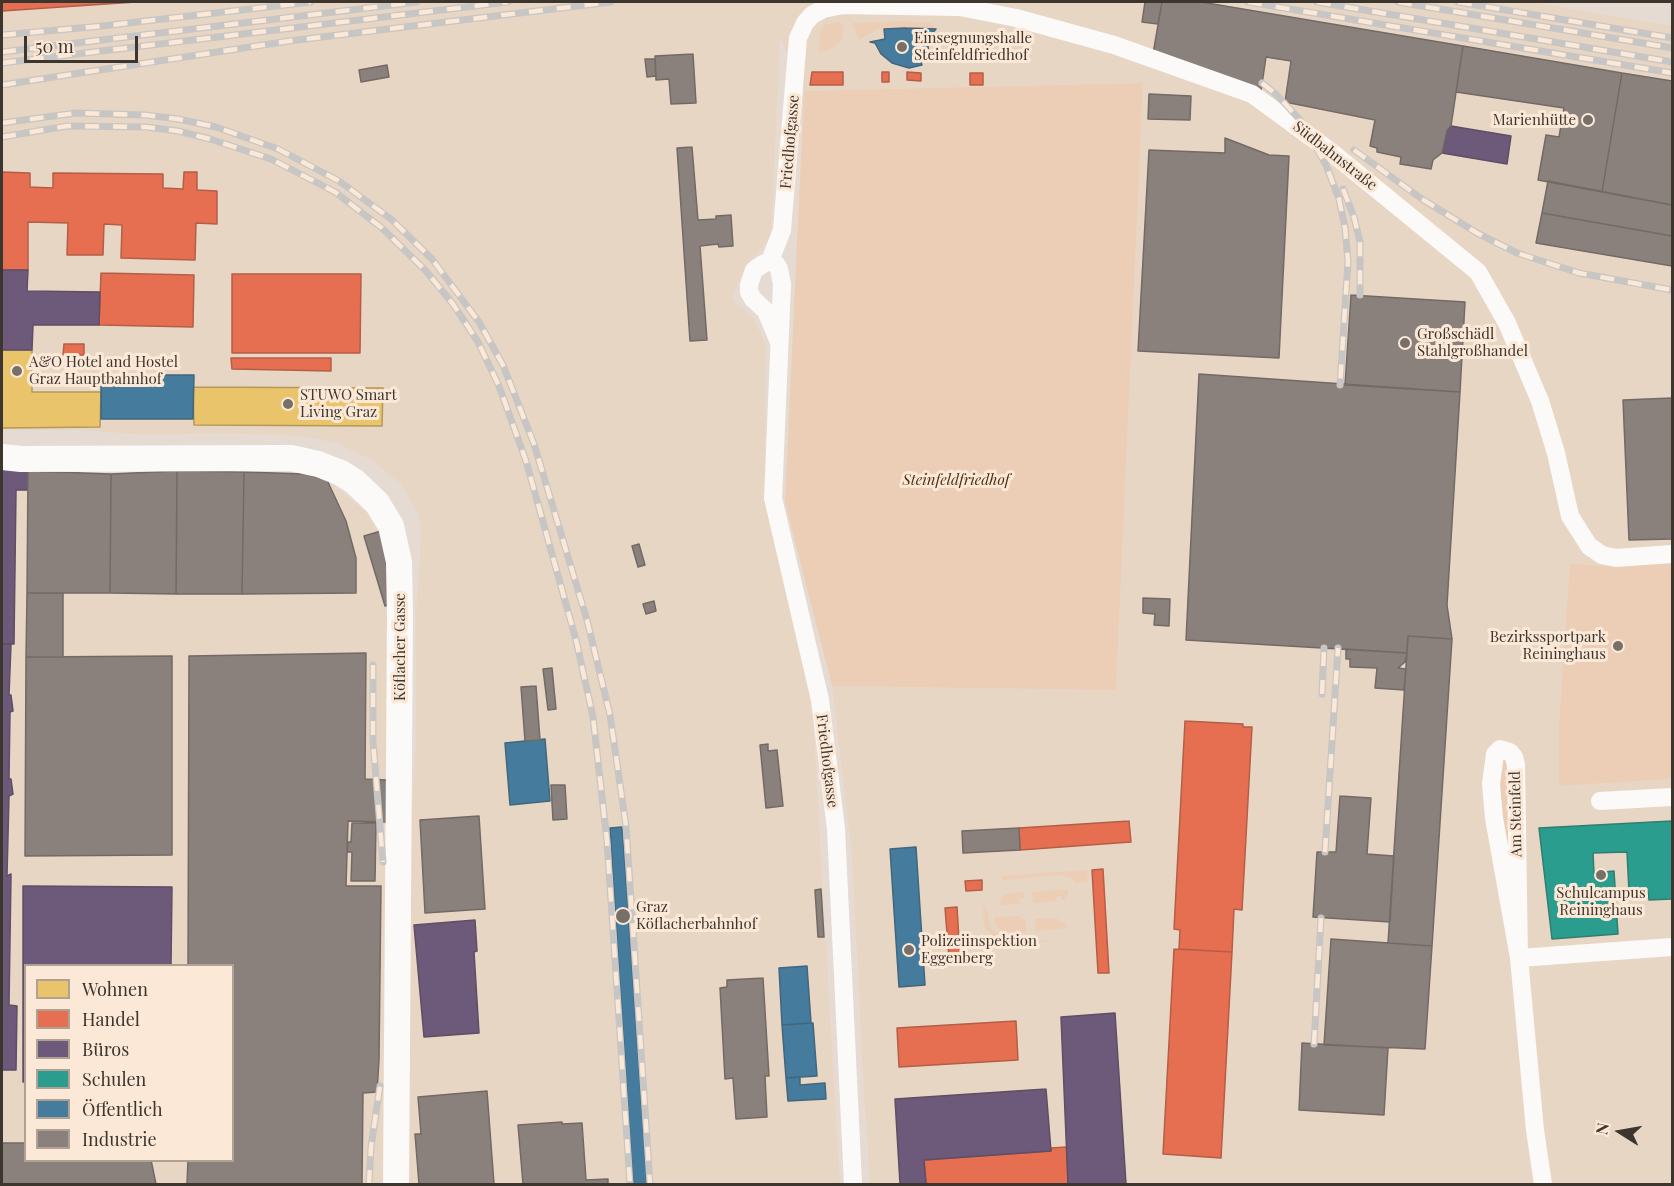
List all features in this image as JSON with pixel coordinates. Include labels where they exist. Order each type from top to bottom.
[{"type":"street","name":"Südbahnstraße","points":[[805,23],[812,15],[823,9],[843,5],[960,8],[1016,18],[1114,45],[1252,94],[1310,135],[1478,272],[1507,323],[1540,401],[1556,453],[1570,516],[1589,546],[1602,555],[1616,558],[1672,554]]},
{"type":"street","name":"Friedhofgasse","points":[[779,342],[766,311],[749,292],[754,270],[770,261],[782,230],[798,38],[805,23]]},
{"type":"street","name":"Friedhofgasse","points":[[770,261],[776,264],[782,274],[773,498],[820,700],[836,829],[853,1185]]},
{"type":"street","name":"Köflacher Gasse","points":[[2,457],[21,459],[291,458],[318,464],[341,473],[355,482],[377,503],[391,526],[399,562],[400,617],[396,1185]]},
{"type":"street","name":"Am Steinfeld","points":[[1519,958],[1494,818],[1491,784],[1495,754],[1500,748],[1514,757],[1516,765],[1519,958],[1535,1130],[1543,1185]]},
{"type":"street","points":[[1600,801],[1672,797]]},
{"type":"street","points":[[1519,958],[1672,947]]},
{"type":"shaded area","points":[[2,2],[1531,2],[1672,26],[1672,563],[1570,565],[1559,786],[1672,779],[1672,1184],[870,1184],[852,856],[832,686],[1116,690],[1143,83],[804,91],[780,38],[771,237],[743,270],[732,300],[754,318],[766,346],[765,497],[812,700],[840,1184],[409,1184],[411,822],[416,748],[416,613],[421,533],[418,514],[401,484],[370,459],[339,444],[304,436],[217,433],[147,435],[81,430],[2,430]]},
{"type":"shaded area","points":[[2,470],[111,474],[177,471],[306,474],[327,480],[368,513],[381,531],[394,577],[386,1184],[2,1184]]},
{"type":"green space","points":[[903,21],[932,23],[936,29],[878,29],[859,40],[852,23]]},
{"type":"green space","points":[[839,22],[843,25],[841,41],[829,50],[819,52],[820,31],[824,25]]},
{"type":"green space","name":"Steinfeldfriedhof","points":[[1143,83],[1116,690],[832,686],[785,502],[804,91]]},
{"type":"green space","name":"Bezirkssportpark Reininghaus","points":[[1672,563],[1672,779],[1559,786],[1559,726],[1570,564],[1609,566]]},
{"type":"green space","points":[[1502,760],[1505,761],[1508,773],[1514,907],[1497,766]]},
{"type":"green space","points":[[1087,870],[1088,882],[1076,883],[1071,878],[1061,875],[1001,880],[1002,876]]},
{"type":"green space","points":[[1066,889],[1068,895],[1064,900],[1061,900],[1061,896],[1056,897],[1056,901],[1033,903],[1032,892]]},
{"type":"green space","points":[[1024,892],[1025,898],[1020,899],[1020,904],[1000,905],[1001,898],[1006,894]]},
{"type":"green space","points":[[986,905],[991,928],[1000,936],[1051,941],[1009,944],[996,940],[984,926],[983,909]]},
{"type":"green space","points":[[1020,916],[1021,919],[1026,920],[1026,932],[1004,933],[994,921],[995,917]]},
{"type":"green space","points":[[1056,918],[1067,927],[1035,931],[1035,919]]},
{"type":"building: Wohnen","name":"A&O Hotel and Hostel Graz Hauptbahnhof","points":[[2,350],[32,350],[32,392],[101,392],[100,427],[2,428]]},
{"type":"building: Wohnen","name":"STUWO Smart Living Graz","points":[[193,387],[383,388],[382,426],[194,425]]},
{"type":"building: Handel","points":[[2,2],[136,2],[2,11]]},
{"type":"building: Handel","points":[[812,72],[843,72],[843,85],[810,85]]},
{"type":"building: Handel","points":[[882,72],[889,72],[889,82],[882,82]]},
{"type":"building: Handel","points":[[907,72],[921,73],[921,81],[907,80]]},
{"type":"building: Handel","points":[[970,73],[983,73],[983,85],[970,85]]},
{"type":"building: Handel","points":[[2,172],[30,173],[30,187],[53,188],[53,173],[163,174],[163,188],[183,189],[184,172],[197,172],[197,190],[217,191],[217,224],[196,223],[195,260],[121,258],[122,225],[104,224],[103,255],[67,255],[68,223],[28,222],[28,270],[2,270]]},
{"type":"building: Handel","points":[[101,273],[194,275],[193,327],[99,325]]},
{"type":"building: Handel","points":[[232,274],[361,274],[360,353],[232,353]]},
{"type":"building: Handel","points":[[64,344],[84,344],[84,355],[63,355]]},
{"type":"building: Handel","points":[[231,358],[331,358],[331,371],[232,369]]},
{"type":"building: Handel","points":[[1185,721],[1243,724],[1243,727],[1252,727],[1242,910],[1234,909],[1232,952],[1179,949],[1180,930],[1174,929]]},
{"type":"building: Handel","points":[[1129,821],[1131,842],[1020,850],[1019,828]]},
{"type":"building: Handel","points":[[1103,869],[1109,973],[1098,973],[1092,870]]},
{"type":"building: Handel","points":[[982,880],[982,890],[966,891],[965,881]]},
{"type":"building: Handel","points":[[957,907],[960,957],[949,958],[945,908]]},
{"type":"building: Handel","points":[[1174,949],[1232,952],[1221,1158],[1163,1154]]},
{"type":"building: Handel","points":[[1016,1021],[1018,1060],[899,1067],[897,1028]]},
{"type":"building: Handel","points":[[1067,1147],[1068,1184],[926,1184],[924,1160],[1051,1151],[1051,1148]]},
{"type":"building: Büros","points":[[1451,126],[1511,136],[1507,164],[1442,153],[1447,130]]},
{"type":"building: Büros","points":[[2,270],[28,270],[27,291],[100,292],[99,325],[33,325],[32,350],[2,350]]},
{"type":"building: Büros","points":[[2,470],[28,471],[28,490],[16,490],[14,644],[2,644]]},
{"type":"building: Büros","points":[[2,644],[11,644],[9,695],[11,695],[13,711],[10,712],[9,779],[11,779],[13,794],[9,796],[7,876],[11,874],[9,1005],[17,1006],[16,1070],[2,1070]]},
{"type":"building: Büros","points":[[23,886],[172,887],[171,964],[24,964],[23,1082]]},
{"type":"building: Büros","points":[[475,920],[477,951],[474,952],[479,1033],[424,1037],[414,925]]},
{"type":"building: Büros","points":[[1115,1013],[1126,1184],[1068,1184],[1061,1017]]},
{"type":"building: Büros","points":[[1046,1089],[1051,1151],[924,1160],[926,1184],[900,1184],[895,1099]]},
{"type":"building: Schulen","points":[[1672,821],[1672,899],[1649,900],[1648,891],[1629,892],[1627,852],[1593,853],[1594,873],[1614,871],[1618,934],[1552,939],[1539,828]]},
{"type":"building: Öffentlich","name":"Einsegnungshalle Steinfeldfriedhof","points":[[884,29],[936,29],[925,42],[929,54],[921,62],[922,65],[909,68],[892,63],[881,54],[875,43],[870,42],[885,39]]},
{"type":"building: Öffentlich","points":[[101,375],[194,375],[193,419],[101,419]]},
{"type":"building: Öffentlich","points":[[545,739],[550,801],[510,805],[505,743]]},
{"type":"building: Öffentlich","points":[[622,827],[647,1184],[633,1184],[610,828]]},
{"type":"building: Öffentlich","points":[[916,847],[925,985],[899,987],[890,849]]},
{"type":"building: Öffentlich","points":[[807,966],[811,1023],[782,1025],[779,968]]},
{"type":"building: Öffentlich","points":[[813,1023],[817,1076],[786,1078],[782,1025]]},
{"type":"building: Öffentlich","points":[[800,1077],[800,1085],[825,1083],[826,1099],[788,1101],[786,1078]]},
{"type":"building: Industrie","points":[[1145,2],[1162,2],[1158,24],[1142,22]]},
{"type":"building: Industrie","points":[[1162,2],[1201,2],[1463,46],[1451,126],[1447,130],[1442,153],[1433,160],[1431,169],[1400,164],[1401,157],[1377,152],[1377,148],[1370,146],[1375,120],[1285,102],[1291,61],[1266,57],[1261,91],[1153,54]]},
{"type":"building: Industrie","name":"Marienhütte","points":[[1463,46],[1622,73],[1602,192],[1538,180],[1546,135],[1559,137],[1564,108],[1456,92]]},
{"type":"building: Industrie","points":[[693,54],[696,103],[671,104],[669,79],[656,80],[655,56]]},
{"type":"building: Industrie","points":[[645,59],[655,59],[656,76],[647,77]]},
{"type":"building: Industrie","points":[[387,65],[389,77],[361,82],[359,70]]},
{"type":"building: Industrie","points":[[1622,73],[1672,81],[1672,205],[1602,192]]},
{"type":"building: Industrie","points":[[1149,94],[1191,96],[1190,120],[1148,119]]},
{"type":"building: Industrie","points":[[1225,138],[1269,155],[1289,156],[1279,358],[1138,351],[1149,150],[1225,153]]},
{"type":"building: Industrie","points":[[692,147],[698,220],[731,215],[733,246],[719,247],[718,244],[700,246],[707,340],[690,341],[677,148]]},
{"type":"building: Industrie","points":[[1548,181],[1672,205],[1672,236],[1542,213]]},
{"type":"building: Industrie","points":[[1542,213],[1672,236],[1672,266],[1536,243]]},
{"type":"building: Industrie","name":"Großschädl Stahlgroßhandel","points":[[1351,295],[1465,302],[1460,392],[1345,385]]},
{"type":"building: Industrie","points":[[1199,374],[1460,392],[1447,605],[1452,639],[1408,636],[1407,653],[1186,640]]},
{"type":"building: Industrie","points":[[1672,398],[1672,539],[1629,540],[1623,400]]},
{"type":"building: Industrie","points":[[28,471],[111,474],[110,593],[27,593]]},
{"type":"building: Industrie","points":[[177,471],[176,594],[110,593],[111,474]]},
{"type":"building: Industrie","points":[[177,471],[244,472],[242,594],[176,594]]},
{"type":"building: Industrie","points":[[244,472],[306,474],[327,480],[346,521],[356,558],[356,593],[242,594]]},
{"type":"building: Industrie","points":[[381,531],[393,604],[385,606],[364,536]]},
{"type":"building: Industrie","points":[[639,544],[645,565],[638,567],[632,546]]},
{"type":"building: Industrie","points":[[27,593],[63,593],[63,657],[26,657]]},
{"type":"building: Industrie","points":[[1143,598],[1170,599],[1169,626],[1154,625],[1155,614],[1143,613]]},
{"type":"building: Industrie","points":[[654,601],[656,611],[646,614],[643,604]]},
{"type":"building: Industrie","points":[[1408,636],[1452,639],[1432,946],[1388,943]]},
{"type":"building: Industrie","points":[[1346,649],[1407,653],[1405,662],[1398,668],[1406,669],[1404,690],[1375,688],[1377,668],[1350,667],[1350,659],[1346,659]]},
{"type":"building: Industrie","points":[[366,653],[365,779],[387,780],[386,822],[348,821],[346,886],[381,886],[377,1092],[363,1093],[362,1184],[187,1184],[188,1162],[234,1162],[234,964],[188,964],[189,656]]},
{"type":"building: Industrie","points":[[172,656],[172,855],[25,856],[26,657]]},
{"type":"building: Industrie","points":[[552,668],[556,709],[548,710],[543,669]]},
{"type":"building: Industrie","points":[[536,686],[540,740],[525,741],[521,687]]},
{"type":"building: Industrie","points":[[768,744],[768,751],[777,750],[783,806],[766,808],[760,745]]},
{"type":"building: Industrie","points":[[551,785],[565,785],[567,819],[553,820]]},
{"type":"building: Industrie","points":[[1340,796],[1371,798],[1367,854],[1394,856],[1390,922],[1313,917],[1317,852],[1336,852]]},
{"type":"building: Industrie","points":[[479,816],[485,909],[425,913],[420,820]]},
{"type":"building: Industrie","points":[[352,823],[376,823],[375,881],[351,881],[352,852],[347,852],[348,842],[351,842]]},
{"type":"building: Industrie","points":[[1019,828],[1020,850],[963,853],[962,831]]},
{"type":"building: Industrie","points":[[821,889],[824,937],[818,937],[815,890]]},
{"type":"building: Industrie","points":[[1331,939],[1432,946],[1425,1049],[1324,1045]]},
{"type":"building: Industrie","points":[[763,978],[769,1076],[765,1076],[767,1117],[736,1119],[733,1078],[725,1079],[720,988],[727,987],[727,980]]},
{"type":"building: Industrie","points":[[1302,1043],[1388,1048],[1384,1115],[1299,1110]]},
{"type":"building: Industrie","points":[[487,1091],[494,1184],[419,1184],[415,1134],[421,1134],[418,1097]]},
{"type":"building: Industrie","points":[[562,1122],[562,1124],[582,1123],[586,1180],[608,1179],[608,1184],[523,1184],[518,1125]]},
{"type":"building: Industrie","points":[[2,1143],[24,1143],[24,1162],[151,1162],[156,1184],[2,1184]]},
{"type":"railway","points":[[2,35],[311,2]]},
{"type":"railway","points":[[2,52],[417,2]]},
{"type":"railway","points":[[2,63],[508,2]]},
{"type":"railway","points":[[2,85],[289,41],[611,2]]},
{"type":"railway","points":[[1248,2],[1672,73]]},
{"type":"railway","points":[[1317,2],[1672,62]]},
{"type":"railway","points":[[1398,2],[1672,48]]},
{"type":"railway","points":[[1458,2],[1672,38]]},
{"type":"railway","points":[[1262,83],[1277,95],[1301,121],[1326,165],[1339,199],[1348,261],[1340,385]]},
{"type":"railway","points":[[2,123],[76,113],[145,115],[216,127],[278,149],[339,181],[391,219],[432,259],[479,322],[503,365],[534,444],[587,620],[610,715],[626,826],[650,1184]]},
{"type":"railway","points":[[2,137],[67,126],[146,127],[178,131],[210,139],[271,159],[335,192],[382,228],[426,271],[453,304],[478,342],[499,386],[526,461],[576,640],[593,717],[607,841],[630,1184]]},
{"type":"railway","points":[[1354,150],[1422,199],[1477,233],[1517,253],[1579,273],[1672,290]]},
{"type":"railway","points":[[1343,189],[1354,217],[1360,242],[1360,295]]},
{"type":"railway","points":[[1322,694],[1324,648]]},
{"type":"railway","points":[[1325,852],[1338,648]]},
{"type":"railway","points":[[373,665],[373,742],[383,862]]},
{"type":"railway","points":[[1314,1044],[1321,918]]},
{"type":"railway","points":[[369,1184],[371,1147],[380,1086]]},
{"type":"place","name":"Einsegnungshalle Steinfeldfriedhof","points":[[902,47]]},
{"type":"place","name":"Marienhütte","points":[[1588,120]]},
{"type":"place","name":"Großschädl Stahlgroßhandel","points":[[1405,343]]},
{"type":"place","name":"A&O Hotel and Hostel Graz Hauptbahnhof","points":[[17,371]]},
{"type":"place","name":"STUWO Smart Living Graz","points":[[288,404]]},
{"type":"place","name":"Bezirkssportpark Reininghaus","points":[[1618,646]]},
{"type":"place","name":"Schulcampus Reininghaus","points":[[1601,875]]},
{"type":"place","name":"Graz Köflacherbahnhof","points":[[623,916]]},
{"type":"place","name":"Polizeiinspektion Eggenberg","points":[[909,950]]}]
